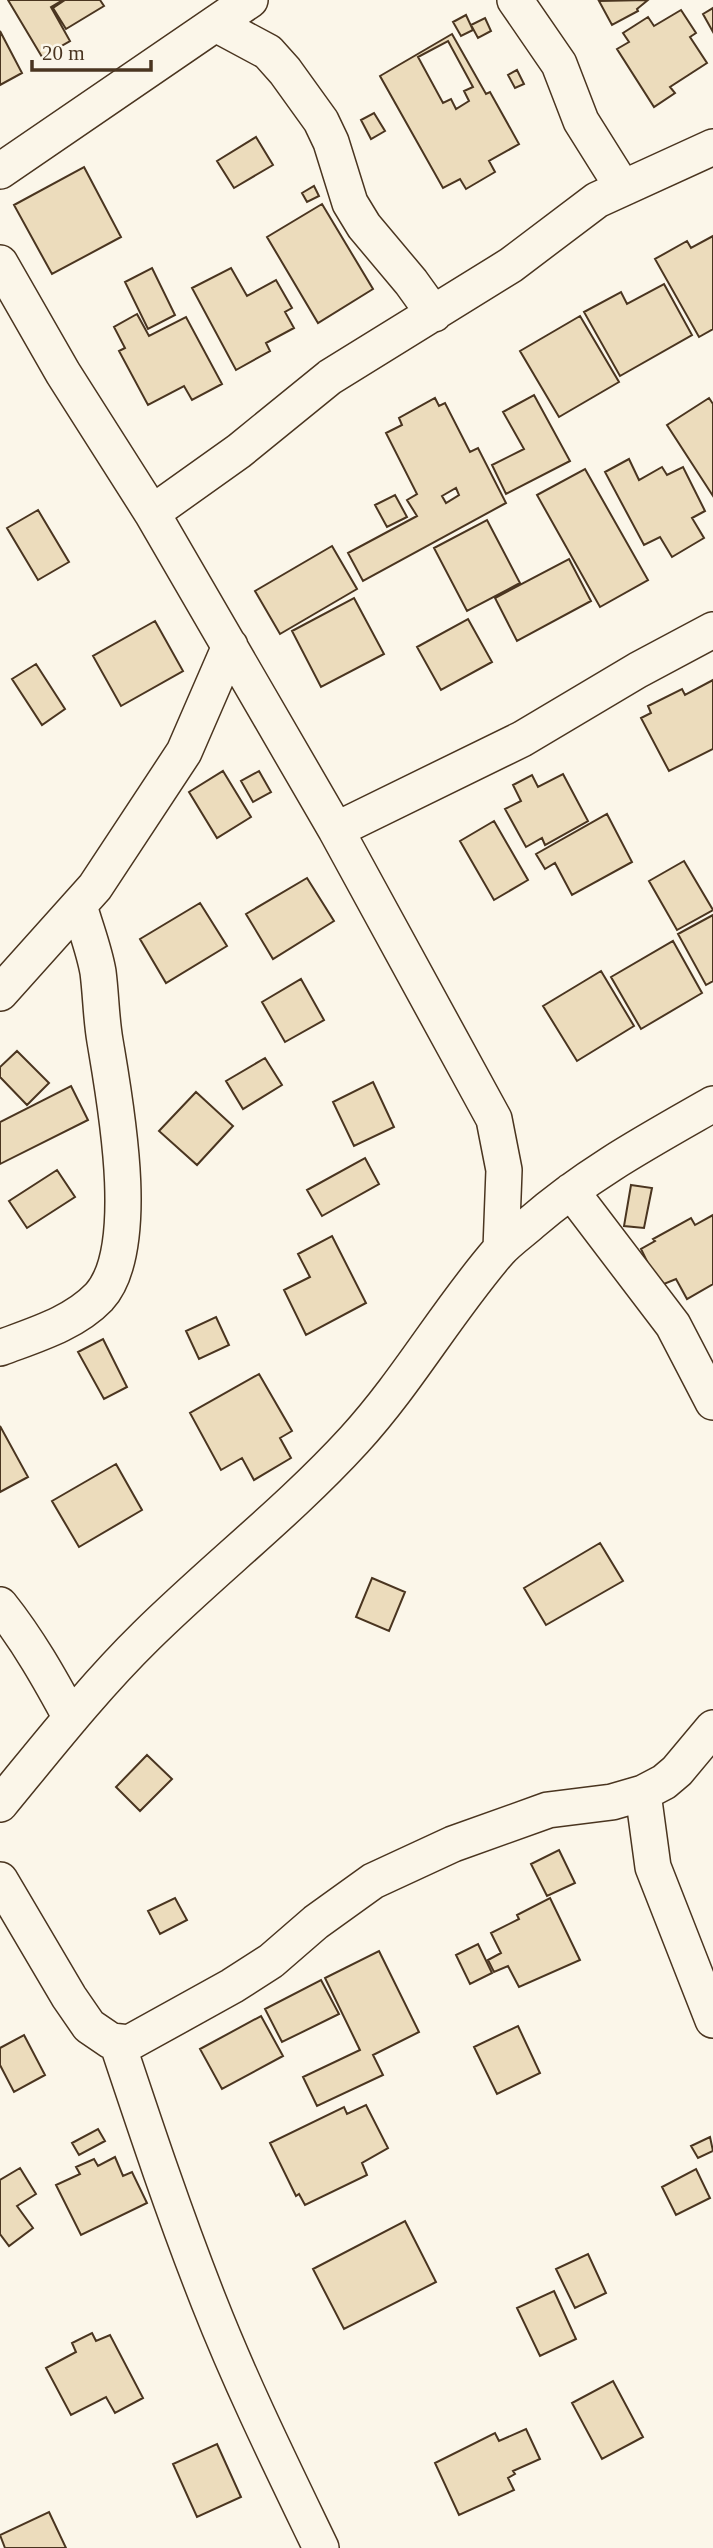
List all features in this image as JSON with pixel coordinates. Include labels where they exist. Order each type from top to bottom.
[{"type":"street","points":[[0,171],[250,0]]},
{"type":"street","points":[[515,0],[559,64],[581,121],[623,188]]},
{"type":"street","points":[[216,24],[268,52],[285,71],[321,121],[331,142],[350,203],[364,226],[403,271],[434,314]]},
{"type":"street","points":[[152,513],[239,451],[330,377],[511,265],[597,201],[713,147]]},
{"type":"street","points":[[0,263],[63,373],[152,513],[230,646],[336,830],[494,1119],[504,1171],[501,1249]]},
{"type":"street","points":[[336,830],[522,739],[638,670],[713,630]]},
{"type":"street","points":[[0,993],[95,887],[184,752],[230,646]]},
{"type":"street","points":[[0,1348],[77,1316],[101,1295],[116,1265],[123,1217],[119,1134],[112,1076],[104,1040],[97,971],[79,905]]},
{"type":"street","points":[[0,1804],[71,1718],[145,1637],[303,1492],[355,1439],[408,1374],[460,1300],[501,1249],[571,1191],[618,1157],[713,1104]]},
{"type":"street","points":[[571,1191],[673,1325],[713,1402]]},
{"type":"street","points":[[0,1605],[15,1623],[47,1673],[71,1718]]},
{"type":"street","points":[[0,1880],[89,2026],[111,2041],[129,2043],[232,1986],[271,1961],[316,1922],[373,1881],[453,1844],[535,1814],[578,1805],[611,1802],[643,1793],[677,1772],[713,1728]]},
{"type":"street","points":[[643,1793],[653,1867],[713,2020]]},
{"type":"street","points":[[117,2042],[209,2304],[266,2436],[321,2548]]},
{"type":"building","points":[[8,0],[63,0],[51,7],[70,41],[42,57]]},
{"type":"building","points":[[65,0],[100,0],[104,6],[66,29],[53,8]]},
{"type":"building","points":[[648,0],[638,11],[612,25],[599,1]]},
{"type":"building","points":[[713,8],[713,32],[703,14]]},
{"type":"building","points":[[681,10],[696,33],[690,37],[707,63],[670,87],[675,93],[654,107],[617,49],[629,42],[623,33],[648,17],[654,26]]},
{"type":"building","points":[[466,15],[473,30],[461,36],[453,22]]},
{"type":"building","points":[[485,18],[491,31],[478,38],[471,25]]},
{"type":"building","points":[[0,31],[22,73],[0,85]]},
{"type":"building","points":[[452,34],[486,94],[490,92],[519,144],[489,161],[495,172],[466,189],[460,179],[443,188],[380,76]]},
{"type":"building","points":[[448,41],[473,87],[464,91],[469,101],[456,109],[451,99],[443,103],[418,57]]},
{"type":"building","points":[[517,70],[524,84],[515,88],[508,75]]},
{"type":"building","points":[[374,113],[385,131],[371,139],[361,120]]},
{"type":"building","points":[[256,137],[273,165],[234,188],[217,161]]},
{"type":"building","points":[[84,167],[121,237],[52,274],[14,205]]},
{"type":"building","points":[[314,186],[319,196],[307,202],[302,193]]},
{"type":"building","points":[[322,204],[373,289],[318,323],[267,237]]},
{"type":"building","points":[[713,236],[713,329],[699,337],[655,259],[687,241],[691,248]]},
{"type":"building","points":[[152,268],[175,315],[148,329],[125,282]]},
{"type":"building","points":[[231,268],[247,296],[276,280],[292,308],[285,312],[294,328],[266,343],[270,351],[236,370],[192,288]]},
{"type":"building","points":[[664,284],[692,335],[620,376],[584,312],[621,292],[627,304]]},
{"type":"building","points":[[137,314],[149,336],[186,317],[222,384],[192,400],[184,386],[148,405],[119,351],[125,348],[114,327]]},
{"type":"building","points":[[580,316],[619,382],[559,417],[520,351]]},
{"type":"building","points":[[534,395],[570,461],[506,494],[492,465],[524,449],[503,412]]},
{"type":"building","points":[[435,398],[439,406],[445,403],[470,452],[478,448],[506,503],[363,581],[348,553],[417,516],[407,500],[417,494],[386,433],[402,425],[399,418]],"holes":[[[456,488],[459,495],[446,503],[442,496]]]},
{"type":"building","points":[[709,398],[713,404],[713,496],[667,425]]},
{"type":"building","points":[[629,459],[639,480],[662,467],[667,475],[683,467],[705,511],[692,518],[704,538],[672,557],[660,537],[644,545],[605,472]]},
{"type":"building","points":[[585,469],[648,580],[600,607],[537,495]]},
{"type":"building","points":[[395,495],[407,517],[387,527],[375,505]]},
{"type":"building","points":[[38,510],[69,562],[38,580],[7,528]]},
{"type":"building","points":[[487,520],[520,583],[467,611],[434,548]]},
{"type":"building","points":[[332,546],[357,589],[280,634],[255,591]]},
{"type":"building","points":[[569,559],[591,601],[517,641],[495,598]]},
{"type":"building","points":[[354,598],[384,654],[321,687],[292,631]]},
{"type":"building","points":[[468,619],[492,662],[441,690],[417,647]]},
{"type":"building","points":[[155,621],[183,671],[121,706],[93,656]]},
{"type":"building","points":[[36,664],[65,709],[42,725],[12,679]]},
{"type":"building","points":[[713,680],[713,749],[669,771],[641,718],[651,713],[648,706],[682,689],[685,695]]},
{"type":"building","points":[[223,771],[251,817],[217,838],[189,792]]},
{"type":"building","points":[[259,771],[271,792],[253,802],[241,781]]},
{"type":"building","points":[[563,774],[588,821],[545,845],[542,838],[526,847],[505,809],[521,801],[513,785],[532,775],[538,787]]},
{"type":"building","points":[[607,814],[632,862],[572,895],[555,863],[545,869],[536,854]]},
{"type":"building","points":[[494,821],[528,880],[494,900],[460,841]]},
{"type":"building","points":[[684,861],[713,910],[677,930],[649,881]]},
{"type":"building","points":[[307,878],[334,921],[273,959],[246,914]]},
{"type":"building","points":[[200,903],[227,946],[166,983],[140,939]]},
{"type":"building","points":[[713,915],[713,981],[706,985],[678,934]]},
{"type":"building","points":[[673,941],[702,993],[641,1029],[611,977]]},
{"type":"building","points":[[601,971],[634,1026],[577,1061],[543,1006]]},
{"type":"building","points":[[301,979],[324,1020],[285,1042],[262,1002]]},
{"type":"building","points":[[17,1051],[49,1083],[27,1105],[0,1077],[0,1067]]},
{"type":"building","points":[[265,1058],[282,1085],[243,1109],[226,1081]]},
{"type":"building","points":[[373,1082],[394,1127],[354,1146],[333,1102]]},
{"type":"building","points":[[71,1086],[88,1120],[0,1164],[0,1122]]},
{"type":"building","points":[[196,1092],[233,1126],[197,1165],[159,1131]]},
{"type":"building","points":[[365,1158],[379,1184],[322,1216],[307,1190]]},
{"type":"building","points":[[57,1170],[75,1197],[27,1228],[9,1201]]},
{"type":"building","points":[[631,1185],[652,1188],[644,1228],[624,1226]]},
{"type":"building","points":[[713,1215],[713,1284],[687,1299],[676,1279],[659,1286],[641,1249],[655,1241],[653,1239],[691,1218],[695,1225]]},
{"type":"building","points":[[332,1236],[366,1303],[306,1335],[284,1290],[310,1277],[298,1254]]},
{"type":"building","points":[[216,1317],[229,1345],[199,1359],[186,1331]]},
{"type":"building","points":[[103,1339],[127,1387],[104,1399],[78,1352]]},
{"type":"building","points":[[259,1374],[292,1431],[280,1438],[291,1458],[254,1480],[242,1458],[221,1470],[190,1413]]},
{"type":"building","points":[[0,1426],[28,1477],[0,1492]]},
{"type":"building","points":[[116,1464],[142,1510],[79,1547],[52,1501]]},
{"type":"building","points":[[600,1543],[623,1581],[546,1625],[524,1588]]},
{"type":"building","points":[[372,1578],[405,1592],[389,1631],[356,1617]]},
{"type":"building","points":[[147,1755],[172,1779],[140,1811],[116,1787]]},
{"type":"building","points":[[559,1850],[575,1883],[547,1896],[531,1864]]},
{"type":"building","points":[[175,1898],[187,1920],[160,1934],[148,1911]]},
{"type":"building","points":[[550,1898],[580,1960],[519,1987],[508,1966],[494,1972],[488,1960],[501,1953],[491,1933],[519,1919],[517,1915]]},
{"type":"building","points":[[478,1944],[492,1973],[470,1984],[456,1955]]},
{"type":"building","points":[[379,1951],[419,2032],[373,2055],[383,2075],[317,2106],[303,2077],[360,2050],[325,1978]]},
{"type":"building","points":[[321,1980],[339,2014],[282,2042],[265,2009]]},
{"type":"building","points":[[261,2016],[283,2056],[222,2089],[200,2049]]},
{"type":"building","points":[[518,2026],[540,2073],[497,2094],[474,2047]]},
{"type":"building","points":[[24,2035],[45,2075],[14,2092],[0,2065],[0,2048]]},
{"type":"building","points":[[366,2105],[388,2148],[362,2163],[367,2175],[305,2205],[299,2194],[296,2196],[270,2143],[344,2107],[347,2114]]},
{"type":"building","points":[[98,2129],[105,2141],[79,2155],[72,2143]]},
{"type":"building","points":[[710,2137],[713,2151],[698,2158],[691,2146]]},
{"type":"building","points":[[115,2157],[123,2176],[132,2172],[147,2203],[81,2235],[56,2185],[80,2174],[76,2167],[94,2159],[98,2166]]},
{"type":"building","points":[[20,2168],[36,2194],[17,2206],[33,2228],[9,2246],[0,2234],[0,2180]]},
{"type":"building","points":[[696,2169],[710,2198],[676,2215],[662,2187]]},
{"type":"building","points":[[405,2221],[436,2282],[344,2329],[313,2269]]},
{"type":"building","points":[[588,2254],[606,2293],[575,2308],[556,2269]]},
{"type":"building","points":[[554,2291],[576,2339],[540,2356],[517,2308]]},
{"type":"building","points":[[92,2333],[96,2341],[110,2335],[143,2398],[115,2413],[106,2397],[71,2415],[46,2368],[76,2352],[72,2343]]},
{"type":"building","points":[[613,2381],[643,2437],[602,2459],[572,2403]]},
{"type":"building","points":[[526,2429],[540,2459],[513,2471],[515,2474],[508,2478],[514,2490],[459,2515],[435,2463],[495,2433],[499,2441]]},
{"type":"building","points":[[217,2444],[241,2497],[197,2517],[173,2464]]},
{"type":"building","points":[[49,2512],[66,2548],[5,2548],[0,2535]]}]
